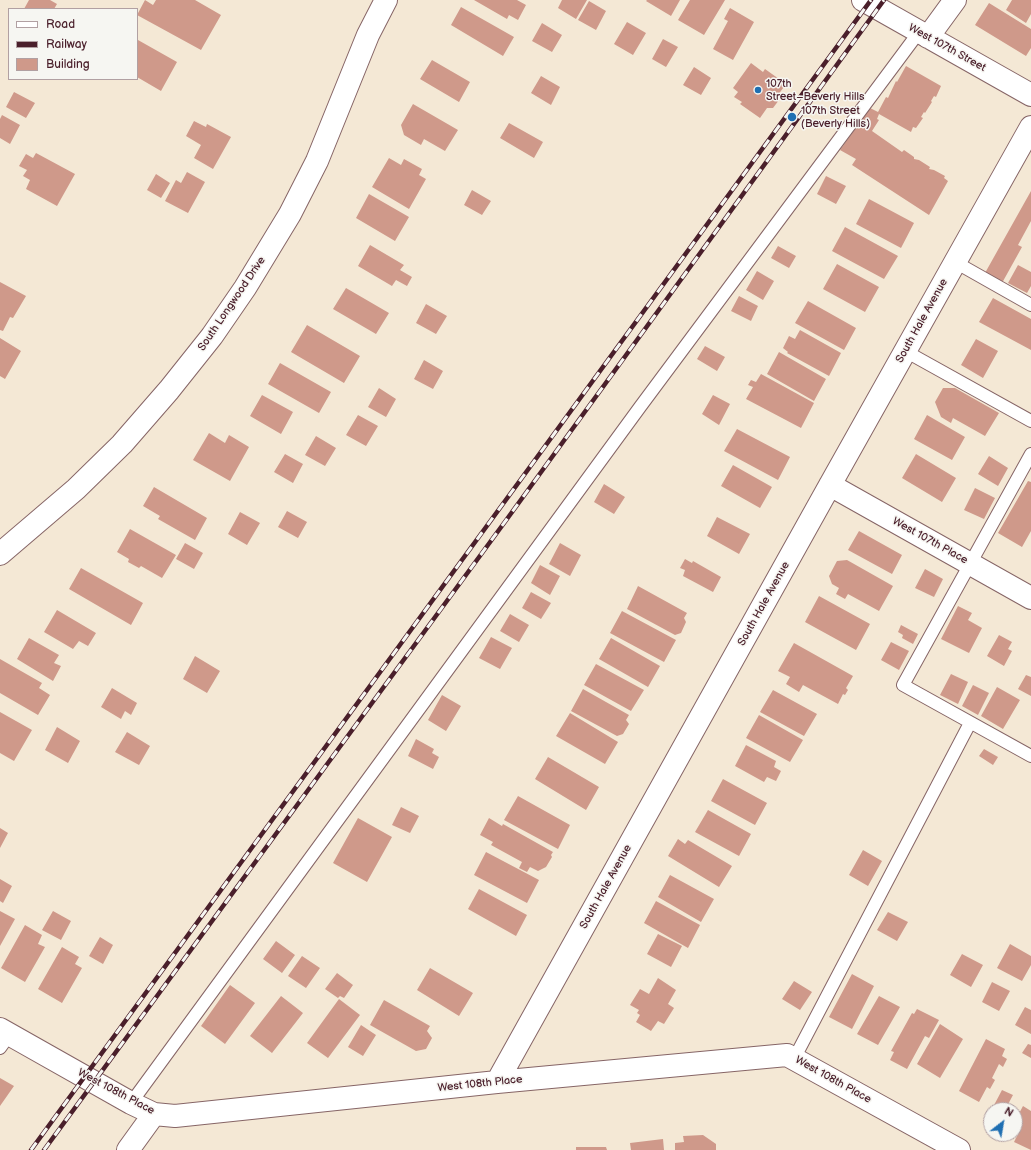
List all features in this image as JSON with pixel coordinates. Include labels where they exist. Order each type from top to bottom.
[{"type":"street","name":"South Longwood Drive","points":[[0,554],[76,489],[122,444],[169,390],[212,336],[241,294],[290,214],[317,161],[368,35],[386,0]]},
{"type":"street","name":"West 107th Street","points":[[863,0],[1031,95]]},
{"type":"street","points":[[923,34],[955,0]]},
{"type":"street","name":"South Hale Avenue","points":[[497,1082],[1031,127]]},
{"type":"street","name":"West 107th Place","points":[[830,485],[1031,598]]},
{"type":"street","name":"West 108th Place","points":[[3,1037],[154,1114],[175,1116],[497,1082],[787,1055],[959,1150]]},
{"type":"street","points":[[128,1150],[154,1114]]},
{"type":"lane","points":[[131,1103],[640,407],[923,34]]},
{"type":"lane","points":[[955,262],[1031,305]]},
{"type":"lane","points":[[905,351],[1031,421]]},
{"type":"lane","points":[[1031,454],[903,685],[1031,756]]},
{"type":"lane","points":[[794,1059],[970,723]]},
{"type":"building","points":[[29,0],[50,0],[57,4],[55,8],[25,8]]},
{"type":"building","points":[[145,0],[153,5],[156,0],[195,0],[221,15],[201,50],[138,16]]},
{"type":"building","points":[[474,0],[517,0],[526,5],[518,20],[509,15],[507,19]]},
{"type":"building","points":[[562,0],[587,0],[576,19],[558,8]]},
{"type":"building","points":[[680,0],[671,16],[646,1]]},
{"type":"building","points":[[690,0],[725,0],[704,35],[678,20]]},
{"type":"building","points":[[1012,0],[1031,0],[1031,14],[1026,23],[1006,10]]},
{"type":"building","points":[[589,1],[606,11],[596,30],[578,20]]},
{"type":"building","points":[[989,3],[1031,29],[1031,48],[1026,56],[975,25]]},
{"type":"building","points":[[461,7],[514,37],[503,56],[451,25]]},
{"type":"building","points":[[730,8],[754,22],[733,60],[713,49],[728,21],[724,19]]},
{"type":"building","points":[[627,22],[646,33],[633,55],[614,44]]},
{"type":"building","points":[[542,23],[562,35],[552,52],[532,41]]},
{"type":"building","points":[[663,39],[678,47],[666,67],[652,59]]},
{"type":"building","points":[[138,40],[177,62],[161,91],[138,78]]},
{"type":"building","points":[[432,60],[470,82],[459,102],[420,79]]},
{"type":"building","name":"107th Street–Beverly Hills","points":[[751,63],[763,72],[765,69],[786,84],[778,95],[779,100],[773,108],[767,108],[760,118],[740,104],[742,102],[734,97],[738,92],[733,88]]},
{"type":"building","points":[[906,66],[941,86],[936,97],[934,96],[931,101],[932,102],[921,117],[923,118],[916,128],[913,127],[911,132],[879,114],[877,119],[879,120],[872,131],[902,152],[904,150],[914,157],[914,159],[919,160],[930,167],[929,169],[945,176],[944,178],[948,181],[929,215],[852,165],[856,159],[840,150],[870,108],[878,112],[886,97],[888,98],[896,81],[897,82]]},
{"type":"building","points":[[694,67],[711,78],[701,95],[683,85]]},
{"type":"building","points":[[541,76],[560,87],[551,105],[531,93]]},
{"type":"building","points":[[14,92],[35,103],[26,118],[6,107]]},
{"type":"building","points":[[413,104],[458,130],[445,151],[424,139],[421,145],[404,135],[401,125]]},
{"type":"building","points":[[2,115],[20,125],[10,144],[0,138],[0,119]]},
{"type":"building","points":[[194,121],[206,127],[207,124],[231,137],[213,169],[194,158],[201,145],[186,136]]},
{"type":"building","points":[[509,123],[543,142],[534,158],[500,138]]},
{"type":"building","points":[[36,153],[75,174],[57,206],[26,189],[30,180],[23,176],[27,170],[19,166],[26,154],[33,158]]},
{"type":"building","points":[[389,158],[401,165],[404,159],[422,169],[419,175],[426,179],[409,209],[372,187]]},
{"type":"building","points":[[187,172],[205,182],[188,213],[165,201],[176,180],[181,183]]},
{"type":"building","points":[[156,174],[170,183],[161,198],[147,190]]},
{"type":"building","points":[[826,176],[846,186],[836,204],[817,194]]},
{"type":"building","points":[[472,190],[491,201],[482,215],[464,205]]},
{"type":"building","points":[[1031,191],[1031,221],[1018,245],[1022,247],[1002,283],[985,273]]},
{"type":"building","points":[[369,194],[409,217],[395,241],[356,218]]},
{"type":"building","points":[[869,199],[914,223],[901,248],[856,224]]},
{"type":"building","points":[[845,227],[898,256],[884,279],[832,251]]},
{"type":"building","points":[[370,245],[404,265],[400,270],[412,277],[407,286],[396,280],[392,286],[358,266]]},
{"type":"building","points":[[778,246],[796,256],[789,268],[771,258]]},
{"type":"building","points":[[837,264],[879,287],[865,312],[823,289]]},
{"type":"building","points":[[1018,265],[1031,272],[1031,286],[1027,293],[1008,283]]},
{"type":"building","points":[[757,271],[774,281],[763,300],[746,290]]},
{"type":"building","points":[[0,282],[26,296],[13,318],[10,317],[3,331],[0,330]]},
{"type":"building","points":[[346,288],[389,313],[376,334],[333,309]]},
{"type":"building","points":[[739,296],[758,306],[751,321],[731,311]]},
{"type":"building","points":[[993,298],[1031,319],[1031,350],[979,322]]},
{"type":"building","points":[[808,301],[856,328],[844,350],[795,323]]},
{"type":"building","points":[[426,304],[447,316],[436,334],[416,323]]},
{"type":"building","points":[[307,325],[360,356],[344,383],[291,352]]},
{"type":"building","points":[[800,330],[841,353],[829,376],[787,353],[788,352],[783,348],[789,336],[795,339]]},
{"type":"building","points":[[0,338],[21,351],[5,379],[0,376]]},
{"type":"building","points":[[976,339],[998,351],[983,378],[961,365]]},
{"type":"building","points":[[705,346],[725,357],[717,371],[697,359]]},
{"type":"building","points":[[779,352],[826,379],[814,401],[767,374]]},
{"type":"building","points":[[424,360],[443,371],[433,389],[414,379]]},
{"type":"building","points":[[280,363],[331,392],[319,413],[268,384]]},
{"type":"building","points":[[761,374],[814,403],[801,428],[746,399],[753,387],[748,385],[751,380],[756,382]]},
{"type":"building","points":[[379,388],[396,399],[386,417],[368,407]]},
{"type":"building","points":[[943,388],[955,388],[999,413],[985,436],[953,418],[951,423],[941,417],[935,402]]},
{"type":"building","points":[[262,395],[293,412],[281,434],[250,416]]},
{"type":"building","points":[[713,395],[730,404],[719,425],[702,414]]},
{"type":"building","points":[[358,415],[378,426],[366,446],[346,435]]},
{"type":"building","points":[[927,415],[965,437],[952,460],[914,439]]},
{"type":"building","points":[[737,429],[790,457],[778,480],[724,451]]},
{"type":"building","points":[[209,433],[225,443],[229,435],[249,447],[230,481],[193,460]]},
{"type":"building","points":[[316,436],[336,448],[325,466],[305,455]]},
{"type":"building","points":[[285,454],[303,464],[293,483],[274,472]]},
{"type":"building","points":[[916,454],[956,478],[942,502],[902,478]]},
{"type":"building","points":[[989,456],[1008,468],[998,486],[978,474]]},
{"type":"building","points":[[733,465],[772,487],[760,508],[721,486]]},
{"type":"building","points":[[1028,481],[1031,482],[1031,531],[1022,547],[998,533]]},
{"type":"building","points":[[604,484],[625,497],[614,514],[594,502]]},
{"type":"building","points":[[154,487],[207,518],[195,540],[158,519],[160,516],[143,506]]},
{"type":"building","points":[[975,488],[995,498],[984,519],[964,510]]},
{"type":"building","points":[[287,511],[307,522],[298,538],[278,527]]},
{"type":"building","points":[[240,512],[260,523],[247,545],[228,534]]},
{"type":"building","points":[[717,517],[750,534],[739,554],[707,536]]},
{"type":"building","points":[[130,529],[176,555],[162,578],[141,566],[139,568],[128,562],[129,559],[117,552]]},
{"type":"building","points":[[859,531],[902,555],[892,574],[848,550]]},
{"type":"building","points":[[185,543],[203,553],[194,569],[176,559]]},
{"type":"building","points":[[560,543],[581,555],[570,576],[549,564]]},
{"type":"building","points":[[685,559],[692,563],[693,561],[721,577],[713,592],[683,576],[685,570],[680,568]]},
{"type":"building","points":[[847,560],[893,586],[879,611],[848,594],[845,599],[836,594],[839,588],[832,584],[829,576],[837,561]]},
{"type":"building","points":[[540,565],[560,576],[550,595],[531,583]]},
{"type":"building","points":[[81,568],[143,603],[131,625],[69,589]]},
{"type":"building","points":[[925,569],[943,579],[934,597],[915,588]]},
{"type":"building","points":[[638,586],[687,613],[684,618],[686,622],[681,633],[675,635],[627,609]]},
{"type":"building","points":[[531,592],[551,603],[541,619],[522,608]]},
{"type":"building","points":[[819,596],[870,624],[856,650],[805,622]]},
{"type":"building","points":[[958,606],[972,613],[968,620],[982,628],[969,653],[941,639]]},
{"type":"building","points":[[57,610],[96,633],[88,646],[79,641],[73,649],[44,632]]},
{"type":"building","points":[[622,611],[676,640],[664,662],[610,633]]},
{"type":"building","points":[[510,614],[529,625],[519,642],[500,631]]},
{"type":"building","points":[[901,625],[918,634],[913,644],[902,638],[903,635],[898,632]]},
{"type":"building","points":[[999,635],[1012,642],[1008,649],[1012,651],[1004,666],[987,656]]},
{"type":"building","points":[[491,637],[512,648],[500,669],[479,658]]},
{"type":"building","points":[[29,638],[59,655],[54,663],[61,666],[53,681],[17,659]]},
{"type":"building","points":[[611,638],[660,666],[648,687],[599,659]]},
{"type":"building","points":[[891,642],[909,651],[899,670],[881,660]]},
{"type":"building","points":[[794,643],[853,676],[846,688],[848,690],[845,695],[843,694],[838,704],[803,685],[799,692],[786,684],[790,677],[778,671]]},
{"type":"building","points":[[195,656],[220,671],[207,693],[183,679]]},
{"type":"building","points":[[0,659],[42,683],[39,688],[50,695],[38,715],[0,693]]},
{"type":"building","points":[[596,664],[644,690],[631,711],[584,685]]},
{"type":"building","points":[[951,674],[968,682],[958,704],[940,695]]},
{"type":"building","points":[[1026,675],[1031,677],[1031,696],[1018,689]]},
{"type":"building","points":[[973,685],[989,693],[978,715],[962,706]]},
{"type":"building","points":[[997,687],[1020,700],[1003,729],[981,716]]},
{"type":"building","points":[[112,688],[137,703],[131,715],[125,711],[121,719],[101,707]]},
{"type":"building","points":[[583,689],[629,715],[626,720],[629,724],[623,734],[617,736],[571,711]]},
{"type":"building","points":[[773,690],[817,714],[804,736],[760,712]]},
{"type":"building","points":[[442,695],[461,706],[446,731],[428,720]]},
{"type":"building","points":[[0,712],[32,730],[14,761],[0,753]]},
{"type":"building","points":[[570,713],[618,742],[605,764],[556,736]]},
{"type":"building","points":[[759,715],[803,740],[790,762],[746,738]]},
{"type":"building","points":[[57,727],[80,741],[68,763],[45,750]]},
{"type":"building","points":[[127,732],[150,746],[139,765],[115,752]]},
{"type":"building","points":[[416,739],[434,749],[432,753],[439,757],[433,769],[408,756]]},
{"type":"building","points":[[746,745],[776,761],[774,767],[781,771],[776,781],[767,777],[764,782],[735,766]]},
{"type":"building","points":[[984,749],[998,757],[993,765],[979,756]]},
{"type":"building","points":[[548,757],[599,787],[586,810],[535,779]]},
{"type":"building","points":[[723,779],[767,803],[755,825],[711,801]]},
{"type":"building","points":[[518,796],[570,825],[558,849],[504,820]]},
{"type":"building","points":[[401,807],[419,816],[410,833],[392,825]]},
{"type":"building","points":[[708,810],[751,834],[739,856],[695,832]]},
{"type":"building","points":[[358,818],[392,837],[367,882],[333,863]]},
{"type":"building","points":[[489,818],[502,826],[503,824],[553,852],[551,855],[552,857],[546,867],[538,871],[530,867],[527,872],[519,868],[522,862],[491,845],[493,842],[480,835]]},
{"type":"building","points":[[0,828],[8,833],[0,848]]},
{"type":"building","points":[[678,839],[685,844],[688,840],[732,866],[719,887],[668,856]]},
{"type":"building","points":[[863,850],[882,861],[868,886],[849,875]]},
{"type":"building","points":[[486,852],[539,880],[527,903],[474,875]]},
{"type":"building","points":[[670,875],[714,899],[701,922],[658,897]]},
{"type":"building","points":[[0,879],[12,886],[3,903],[0,901]]},
{"type":"building","points":[[479,889],[527,915],[516,936],[468,909]]},
{"type":"building","points":[[656,901],[700,925],[688,948],[644,923]]},
{"type":"building","points":[[0,911],[15,919],[0,946]]},
{"type":"building","points":[[53,911],[71,921],[61,940],[42,930]]},
{"type":"building","points":[[888,912],[908,922],[897,941],[877,930]]},
{"type":"building","points":[[25,925],[42,935],[38,944],[45,947],[25,982],[1,968]]},
{"type":"building","points":[[658,934],[682,946],[671,967],[647,954]]},
{"type":"building","points":[[100,937],[113,945],[103,964],[89,956]]},
{"type":"building","points":[[276,941],[295,955],[282,973],[263,959]]},
{"type":"building","points":[[1010,944],[1031,956],[1031,965],[1022,981],[997,968]]},
{"type":"building","points":[[62,947],[79,957],[75,964],[82,968],[62,1003],[38,989]]},
{"type":"building","points":[[962,954],[983,965],[971,987],[950,975]]},
{"type":"building","points":[[302,956],[320,968],[306,988],[288,976]]},
{"type":"building","points":[[430,968],[473,993],[459,1016],[417,990]]},
{"type":"building","points":[[337,973],[353,985],[344,998],[340,996],[338,998],[325,989]]},
{"type":"building","points":[[852,974],[874,986],[852,1029],[829,1017]]},
{"type":"building","points":[[658,978],[676,990],[668,1004],[674,1008],[664,1024],[658,1021],[651,1031],[636,1022],[640,1015],[637,1013],[639,1010],[630,1005],[640,989],[649,994]]},
{"type":"building","points":[[794,981],[812,992],[800,1010],[782,999]]},
{"type":"building","points":[[992,982],[1010,991],[999,1011],[982,1002]]},
{"type":"building","points":[[230,985],[255,1003],[225,1044],[201,1026]]},
{"type":"building","points":[[281,996],[303,1013],[272,1053],[250,1036]]},
{"type":"building","points":[[879,996],[900,1007],[878,1045],[857,1034]]},
{"type":"building","points":[[339,999],[360,1015],[328,1058],[307,1043]]},
{"type":"building","points":[[384,1000],[430,1026],[427,1031],[432,1038],[426,1049],[416,1051],[370,1025]]},
{"type":"building","points":[[1025,1007],[1031,1010],[1031,1034],[1015,1025]]},
{"type":"building","points":[[917,1009],[939,1020],[929,1038],[925,1036],[907,1069],[890,1060],[894,1052],[891,1051],[912,1013],[914,1014]]},
{"type":"building","points":[[940,1024],[963,1039],[940,1078],[917,1064]]},
{"type":"building","points":[[361,1025],[376,1035],[363,1056],[348,1047]]},
{"type":"building","points":[[986,1039],[1005,1049],[1002,1056],[1007,1059],[1003,1067],[999,1064],[992,1078],[995,1080],[990,1089],[987,1087],[979,1102],[959,1091]]},
{"type":"building","points":[[1028,1044],[1031,1045],[1031,1058],[1022,1053]]},
{"type":"building","points":[[0,1078],[14,1086],[0,1106]]},
{"type":"building","points":[[1002,1090],[1013,1095],[1009,1102],[996,1102]]},
{"type":"building","points":[[1023,1106],[1031,1111],[1031,1150],[1014,1142],[1023,1142]]},
{"type":"building","points":[[703,1135],[716,1144],[716,1150],[675,1150],[675,1143],[684,1142],[683,1136]]},
{"type":"building","points":[[663,1139],[664,1150],[631,1150],[630,1143]]},
{"type":"building","points":[[576,1147],[606,1147],[607,1150],[576,1150]]},
{"type":"railway","points":[[31,1150],[871,0]]},
{"type":"railway","points":[[44,1150],[507,519],[884,0]]},
{"type":"place","name":"107th Street–Beverly Hills","points":[[758,90]]},
{"type":"place","name":"107th Street (Beverly Hills)","points":[[792,117]]}]
